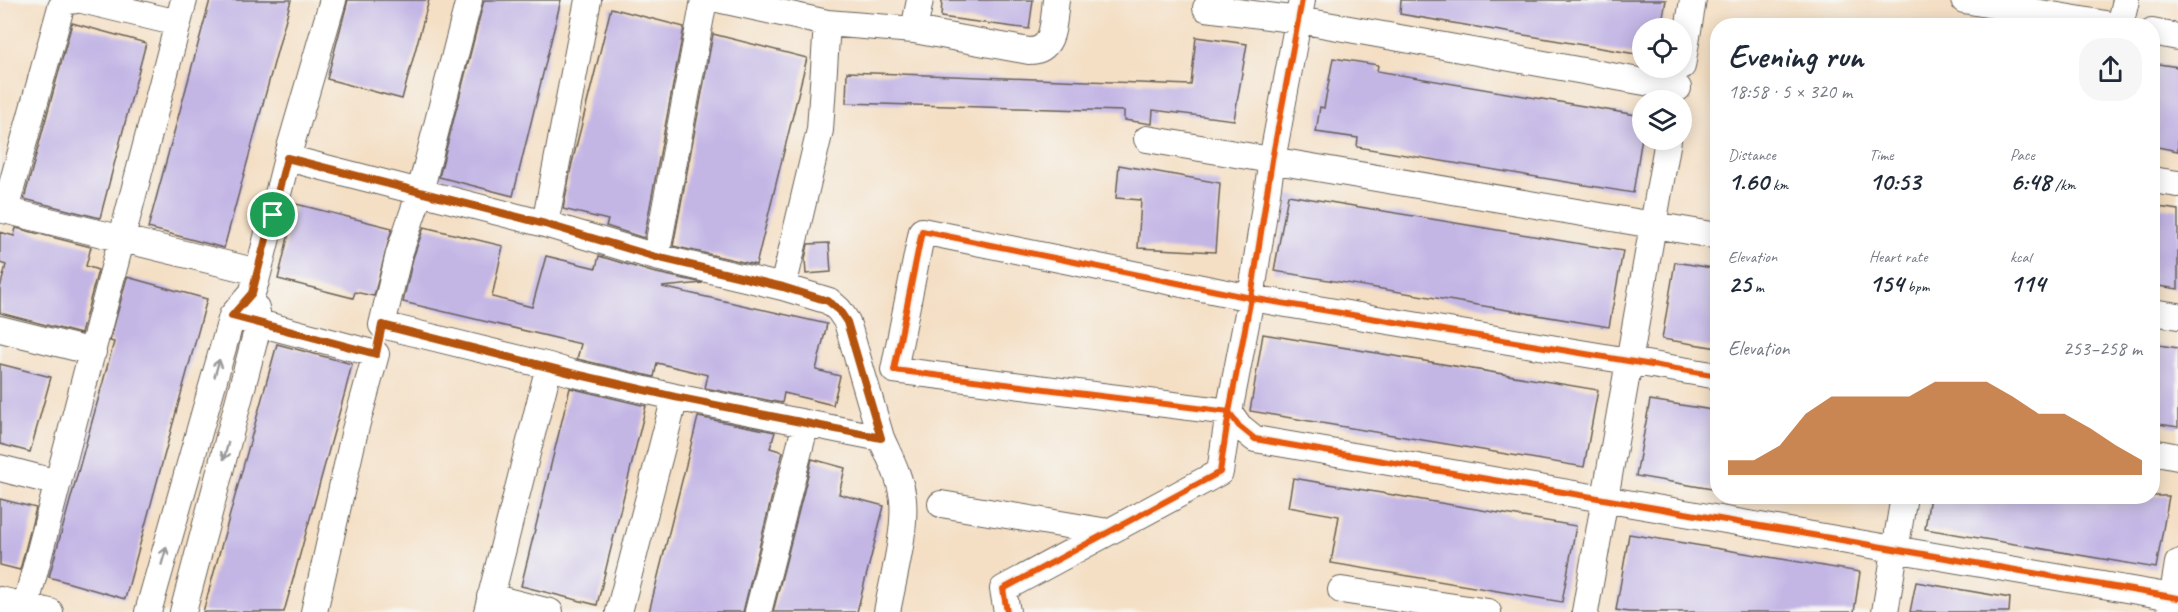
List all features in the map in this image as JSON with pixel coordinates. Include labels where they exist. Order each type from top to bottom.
[{"type":"street","points":[[76,0],[68,1],[61,7],[2,210],[122,239],[255,282]]},
{"type":"street","points":[[25,609],[181,11],[82,0]]},
{"type":"street","points":[[148,612],[232,316],[255,282],[287,158],[333,0]]},
{"type":"street","points":[[314,612],[399,254],[420,192],[469,0]]},
{"type":"street","points":[[545,224],[588,0]]},
{"type":"street","points":[[656,257],[704,0]]},
{"type":"street","points":[[722,0],[788,8],[827,23],[914,30],[1037,51],[1048,43],[1056,0]]},
{"type":"street","points":[[914,30],[920,0]]},
{"type":"street","points":[[1206,8],[1300,10],[1679,80],[1693,0]]},
{"type":"street","points":[[1964,0],[1988,10],[2053,18]]},
{"type":"street","points":[[2120,18],[2126,0]]},
{"type":"street","points":[[1007,612],[1003,589],[1220,472],[1251,298],[1272,160],[1300,10]]},
{"type":"street","points":[[783,287],[820,129],[827,23]]},
{"type":"street","points":[[2160,34],[2178,37]]},
{"type":"street","points":[[1147,139],[1710,235]]},
{"type":"street","points":[[1585,612],[1666,150]]},
{"type":"street","points":[[287,158],[545,224],[656,257],[783,287],[828,301],[839,310],[847,322],[881,438],[899,478],[903,500],[903,521],[887,612]]},
{"type":"street","points":[[2160,181],[2178,184]]},
{"type":"street","points":[[1710,375],[1251,298],[922,231],[894,370],[1229,412],[1239,426],[1255,439],[1896,549],[2173,602],[2178,563]]},
{"type":"street","points":[[183,612],[259,323],[255,282]]},
{"type":"street","points":[[2160,313],[2178,316]]},
{"type":"street","points":[[232,316],[376,354]]},
{"type":"street","points":[[382,325],[675,397],[881,438]]},
{"type":"street","points":[[0,329],[93,352]]},
{"type":"street","points":[[549,366],[488,604],[550,612]]},
{"type":"street","points":[[619,612],[675,397]]},
{"type":"street","points":[[758,612],[806,423]]},
{"type":"street","points":[[2160,454],[2178,457]]},
{"type":"street","points":[[0,468],[58,483]]},
{"type":"street","points":[[941,504],[1108,532]]},
{"type":"street","points":[[1885,612],[1903,504]]},
{"type":"street","points":[[1341,590],[1488,612]]},
{"type":"street","points":[[0,600],[25,609],[50,612]]},
{"type":"building","points":[[210,0],[291,0],[224,248],[148,228]]},
{"type":"building","points":[[348,0],[429,0],[402,99],[327,79]]},
{"type":"building","points":[[484,0],[561,0],[513,196],[439,177]]},
{"type":"building","points":[[942,0],[1033,0],[1029,29],[941,17]]},
{"type":"building","points":[[1401,0],[1666,0],[1663,18],[1632,18],[1632,53],[1400,14]]},
{"type":"building","points":[[611,8],[684,27],[644,238],[606,226],[608,220],[563,209],[572,163]]},
{"type":"building","points":[[72,23],[146,43],[100,218],[24,199]]},
{"type":"building","points":[[713,34],[807,58],[756,265],[673,246]]},
{"type":"building","points":[[1196,37],[1247,44],[1234,120],[1153,110],[1152,124],[1124,120],[1124,111],[846,103],[847,72],[1191,85]]},
{"type":"building","points":[[1333,58],[1378,65],[1377,71],[1632,114],[1632,150],[1640,150],[1633,193],[1357,147],[1358,138],[1316,132],[1320,107],[1324,108]]},
{"type":"building","points":[[2160,64],[2178,67],[2178,151],[2160,148]]},
{"type":"building","points":[[1119,165],[1220,183],[1215,252],[1138,248],[1141,200],[1116,198]]},
{"type":"building","points":[[1288,195],[1623,251],[1609,327],[1274,271]]},
{"type":"building","points":[[296,204],[392,228],[374,296],[355,292],[353,298],[278,279]]},
{"type":"building","points":[[2160,207],[2178,210],[2178,289],[2160,286]]},
{"type":"building","points":[[424,227],[503,246],[492,297],[532,307],[546,256],[596,268],[599,256],[652,272],[703,283],[662,287],[827,324],[816,370],[840,376],[833,405],[784,393],[782,403],[705,388],[708,375],[657,363],[654,377],[577,359],[581,344],[403,302],[413,258]]},
{"type":"building","points":[[16,228],[91,247],[86,266],[98,270],[81,334],[0,313],[0,288],[6,265],[0,263],[0,232],[14,236]]},
{"type":"building","points":[[829,243],[831,272],[806,274],[805,259],[808,244]]},
{"type":"building","points":[[1675,262],[1710,268],[1710,347],[1662,339]]},
{"type":"building","points":[[127,277],[207,299],[125,599],[49,577],[114,342],[110,341]]},
{"type":"building","points":[[1263,334],[1598,390],[1584,467],[1250,411]]},
{"type":"building","points":[[277,344],[352,364],[345,392],[284,612],[203,612]]},
{"type":"building","points":[[2160,345],[2178,348],[2178,427],[2160,424]]},
{"type":"building","points":[[0,364],[51,377],[30,452],[0,444]]},
{"type":"building","points":[[570,388],[646,406],[597,605],[521,586]]},
{"type":"building","points":[[1650,400],[1710,410],[1710,489],[1636,476]]},
{"type":"building","points":[[698,417],[775,432],[770,448],[783,452],[743,612],[649,612]]},
{"type":"building","points":[[812,459],[845,468],[839,494],[884,506],[857,612],[773,612]]},
{"type":"building","points":[[1293,478],[1576,526],[1562,602],[1331,563],[1339,516],[1288,507]]},
{"type":"building","points":[[2160,496],[2169,496],[2156,568],[1925,529],[1929,504],[2160,504]]},
{"type":"building","points":[[0,499],[36,508],[20,570],[0,565]]},
{"type":"building","points":[[1629,534],[1860,572],[1854,612],[1629,612],[1616,610]]},
{"type":"building","points":[[1916,582],[2010,598],[2009,612],[1910,612]]},
{"type":"cycle path","points":[[1302,0],[1229,412],[1239,426],[1255,439],[2178,598]]},
{"type":"cycle path","points":[[1007,612],[1003,589],[1220,472],[1229,412],[894,370],[922,231],[1251,298],[1710,375]]},
{"type":"route","points":[[287,158],[545,224],[656,257],[783,287],[828,301],[839,310],[847,322],[881,438],[675,397],[382,325],[376,354],[232,316],[252,293],[273,215],[287,158]]}]
